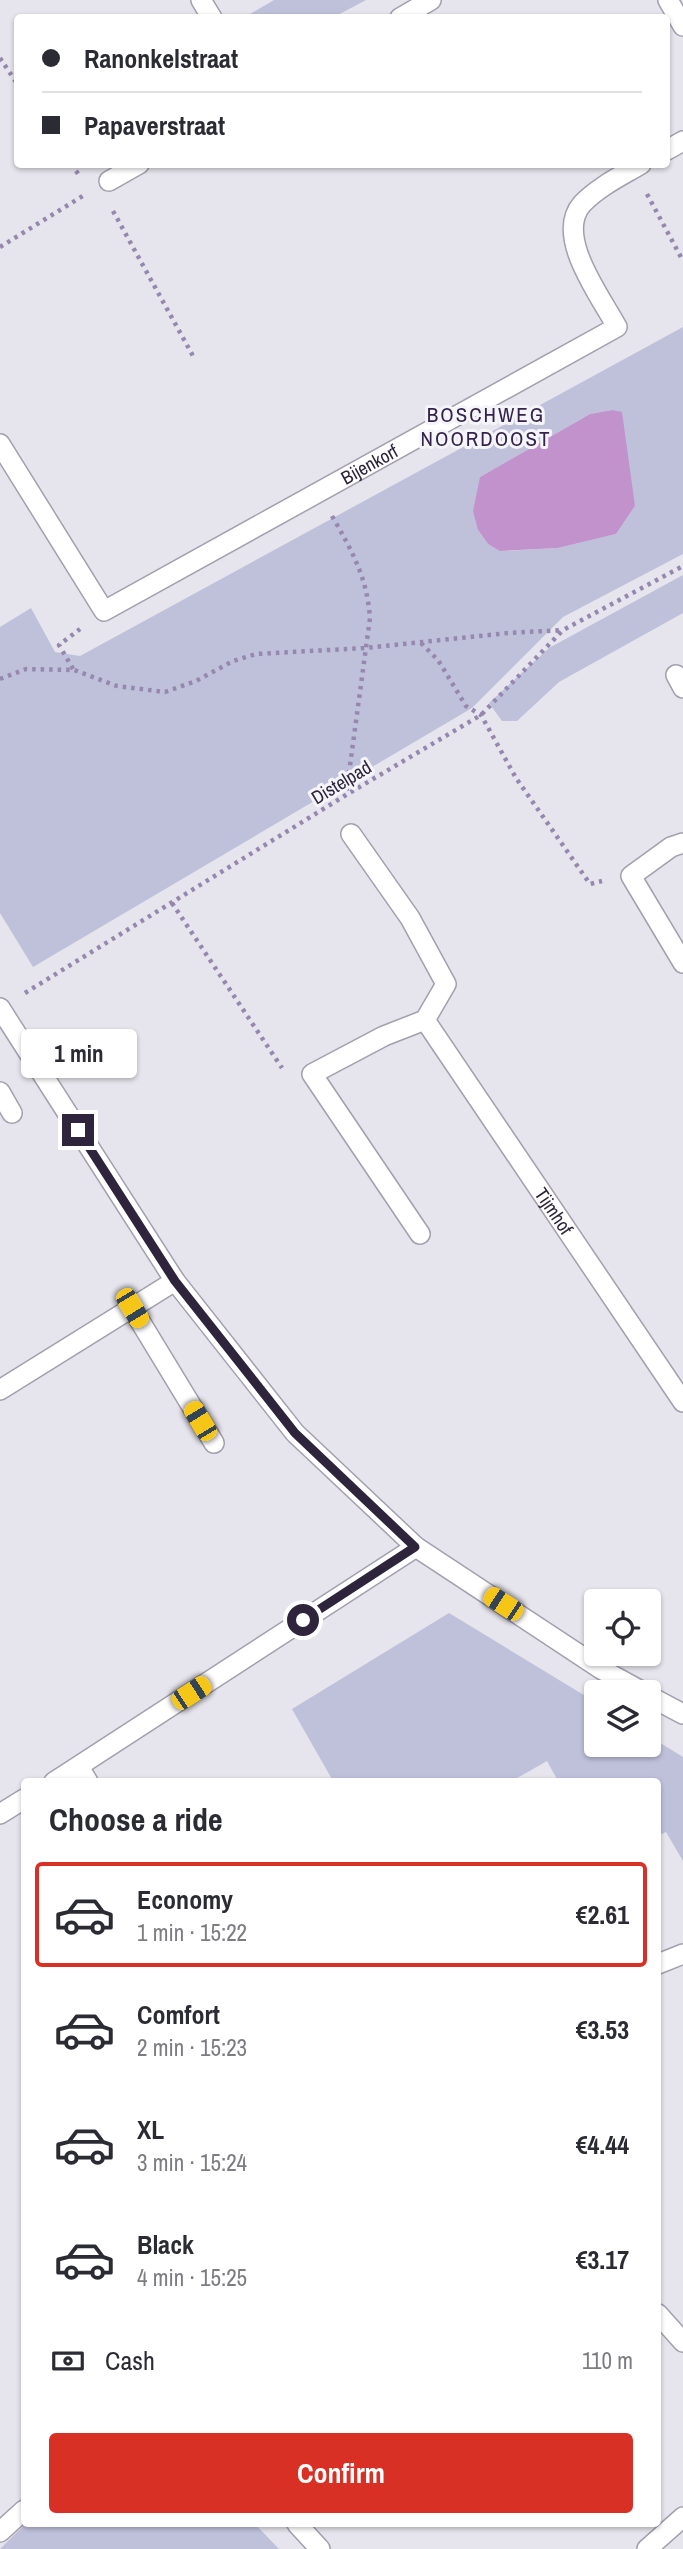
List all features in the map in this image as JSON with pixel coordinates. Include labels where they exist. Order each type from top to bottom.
[{"type":"street","points":[[668,0],[683,26]]},
{"type":"street","points":[[104,183],[132,168]]},
{"type":"street","name":"Bijenkorf","points":[[104,611],[617,327],[574,248],[573,223],[580,206],[598,190],[635,168]]},
{"type":"street","points":[[0,444],[104,611]]},
{"type":"street","points":[[351,834],[410,918],[446,984],[425,1020],[384,1036],[312,1074],[420,1234]]},
{"type":"street","points":[[683,843],[671,847],[631,876],[683,962]]},
{"type":"street","points":[[0,1008],[175,1281],[295,1433],[415,1547],[621,1680]]},
{"type":"street","name":"Tijmhof","points":[[425,1020],[683,1402]]},
{"type":"street","points":[[0,1092],[12,1113]]},
{"type":"street","points":[[0,1390],[175,1281]]},
{"type":"street","points":[[132,1308],[214,1443]]},
{"type":"street","points":[[84,1774],[415,1547]]},
{"type":"street","points":[[661,1702],[683,1714]]},
{"type":"street","points":[[0,1814],[21,1801]]},
{"type":"street","points":[[661,1963],[683,1954]]},
{"type":"street","points":[[661,2317],[683,2342]]},
{"type":"street","points":[[0,2532],[21,2513]]},
{"type":"street","points":[[647,2549],[683,2517]]},
{"type":"street","points":[[300,2527],[320,2549]]},
{"type":"path","points":[[0,58],[14,79]]},
{"type":"path","points":[[637,168],[683,261]]},
{"type":"path","points":[[0,247],[104,183],[193,356]]},
{"type":"path","points":[[319,492],[358,563],[368,593],[370,618],[346,796]]},
{"type":"path","name":"Distelpad","points":[[0,1008],[481,715],[563,630],[683,566]]},
{"type":"path","points":[[74,670],[59,645],[104,611]]},
{"type":"path","points":[[0,679],[26,670],[74,670],[117,686],[165,692],[196,681],[233,661],[256,654],[365,648],[563,630]]},
{"type":"path","points":[[420,642],[438,660],[466,706],[481,715],[516,778],[590,884],[631,876]]},
{"type":"path","points":[[172,903],[289,1078],[312,1074]]},
{"type":"shaded area","points":[[274,0],[366,0],[340,14],[250,14]]},
{"type":"shaded area","points":[[683,327],[683,554],[563,617],[472,708],[33,967],[0,913],[0,627],[31,608],[55,652],[80,656]],"holes":[[[612,410],[635,506],[616,534],[558,548],[501,551],[488,544],[478,530],[480,477],[590,414]]]},
{"type":"shaded area","points":[[612,410],[622,412],[635,506],[616,534],[558,548],[500,551],[488,544],[478,530],[473,511],[480,477],[590,414]]},
{"type":"shaded area","points":[[683,575],[683,613],[559,682],[517,721],[502,721],[489,703],[549,648]]},
{"type":"shaded area","points":[[449,1613],[584,1695],[584,1757],[661,1757],[661,1743],[683,1757],[683,1861],[666,1832],[661,1834],[661,1778],[556,1778],[547,1761],[517,1778],[331,1778],[292,1709]]},
{"type":"shaded area","points":[[22,2527],[258,2527],[279,2549],[0,2549]]},
{"type":"district","name":"BOSCHWEG NOORDOOST","points":[[486,427]]},
{"type":"route","points":[[78,1130],[175,1281],[295,1433],[415,1547],[303,1620]]}]
